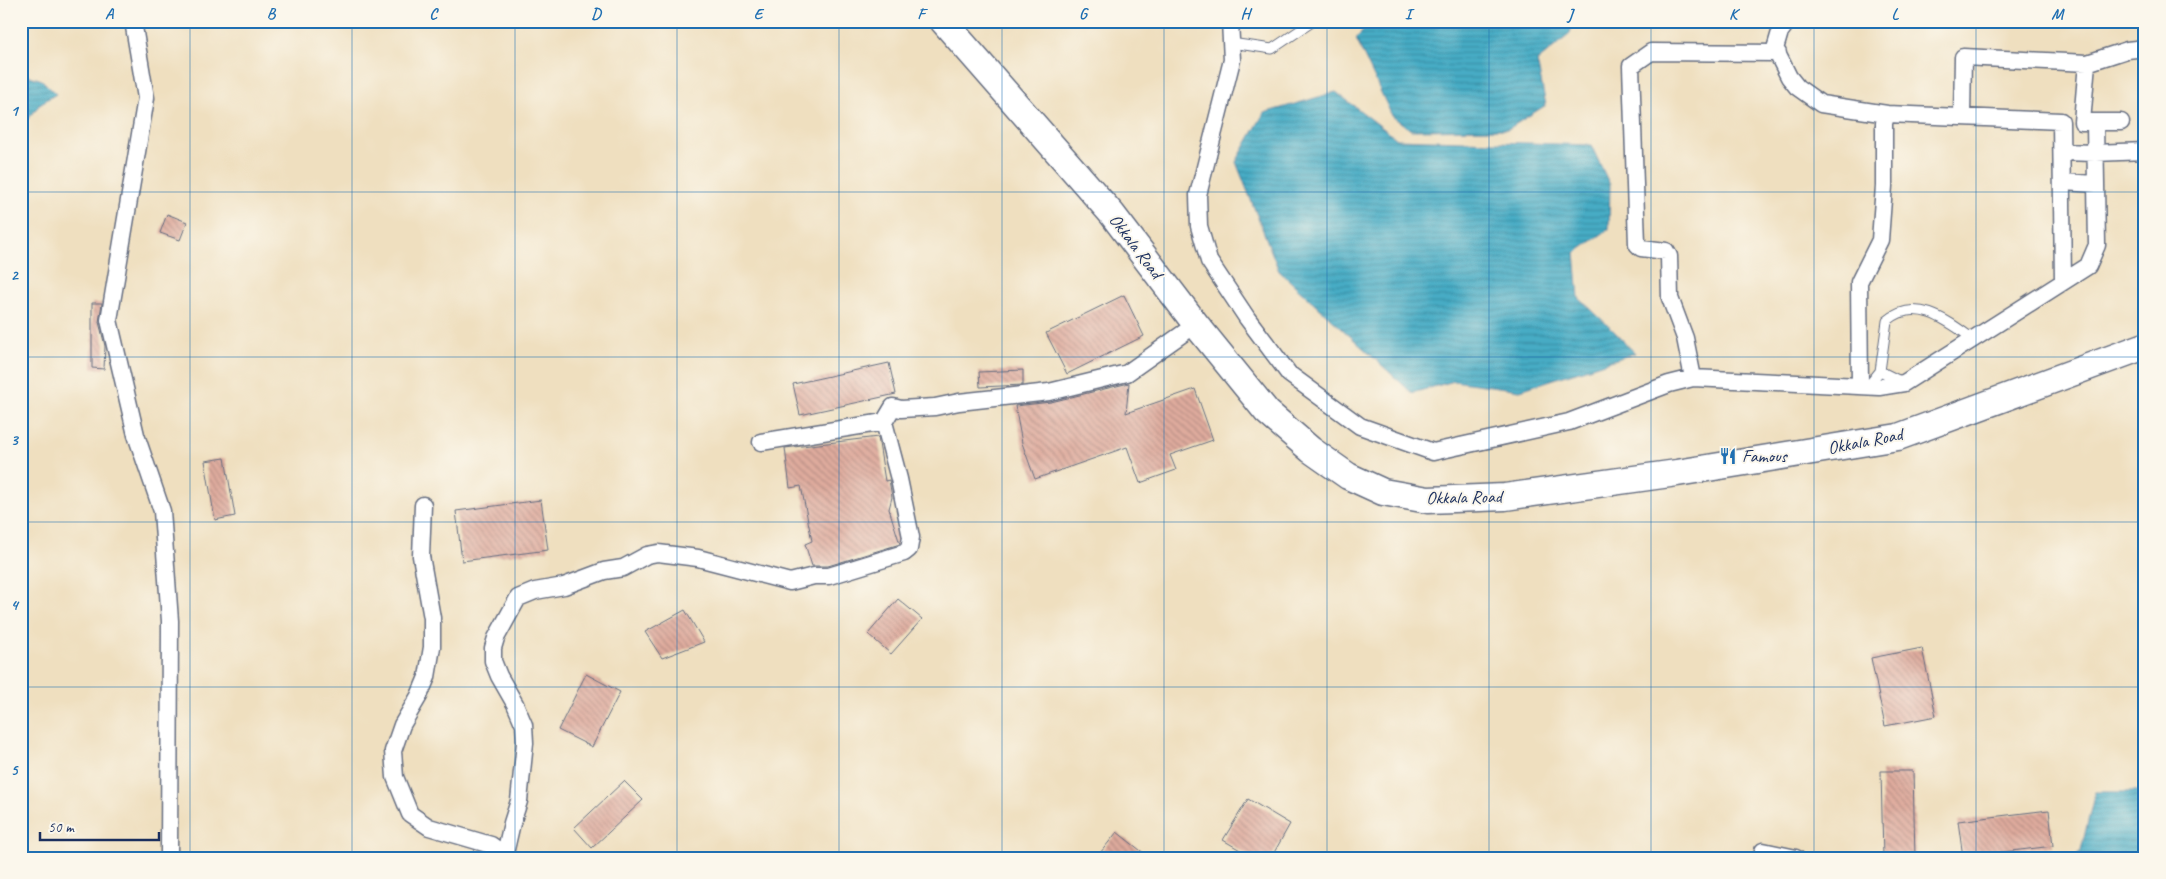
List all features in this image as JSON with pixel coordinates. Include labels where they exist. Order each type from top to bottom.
[{"type":"main road","name":"Okkala Road","points":[[943,21],[1112,214],[1195,324],[1266,412],[1310,450],[1348,476],[1383,492],[1428,500],[1515,496],[1677,473],[1898,437],[2145,346]]},
{"type":"street","points":[[134,21],[146,98],[109,320],[136,435],[162,511],[170,622],[169,858]]},
{"type":"street","points":[[1230,21],[1232,60],[1198,195],[1199,226],[1209,261],[1247,318],[1289,374],[1360,426],[1433,452],[1569,422],[1669,384],[1693,378],[1879,387],[1904,383],[2088,266],[2097,245],[2095,154],[2088,122],[2087,63]]},
{"type":"street","points":[[1788,21],[1780,32],[1775,49],[1789,77],[1797,87],[1821,104],[1887,114],[2121,122]]},
{"type":"street","points":[[1962,117],[1963,57],[2087,63],[2127,50],[2145,48]]},
{"type":"street","points":[[1693,378],[1685,338],[1670,298],[1669,256],[1666,251],[1641,248],[1637,244],[1632,66],[1651,52],[1778,53]]},
{"type":"street","points":[[1864,386],[1859,282],[1880,240],[1884,186],[1884,123],[1887,114]]},
{"type":"street","points":[[2061,121],[2063,282]]},
{"type":"street","points":[[2062,152],[2095,154],[2145,150]]},
{"type":"street","points":[[2062,182],[2096,184]]},
{"type":"street","points":[[423,505],[421,556],[432,618],[432,647],[427,676],[419,696],[402,725],[393,751],[396,777],[410,814],[429,828],[491,845],[504,856],[519,801],[525,743],[524,725],[499,676],[493,661],[493,648],[496,638],[518,598],[535,590],[564,586],[604,572],[623,568],[647,555],[658,553],[698,558],[790,582],[814,576],[829,576],[904,553],[909,549],[911,537],[899,479],[884,422],[893,407],[901,410],[934,407],[959,402],[1048,392],[1127,374],[1195,324]]},
{"type":"street","points":[[761,442],[884,422]]},
{"type":"street","points":[[1763,851],[1796,858]]},
{"type":"lane","points":[[1231,43],[1272,49],[1312,22]]},
{"type":"lane","points":[[1864,386],[1880,371],[1887,321],[1897,313],[1922,310],[1946,320],[1973,339]]},
{"type":"lane","points":[[1880,371],[1904,383]]},
{"type":"water","points":[[1371,21],[1572,21],[1570,34],[1537,61],[1546,105],[1508,129],[1411,130],[1392,116],[1356,39]]},
{"type":"water","points":[[21,73],[42,80],[56,94],[41,103],[21,127]]},
{"type":"water","points":[[1336,92],[1397,139],[1591,145],[1610,185],[1609,229],[1575,253],[1579,298],[1635,353],[1520,390],[1454,381],[1412,393],[1279,271],[1236,162],[1264,113]]},
{"type":"water","points":[[2095,792],[2145,792],[2145,858],[2075,858],[2081,850]]},
{"type":"building","points":[[167,214],[187,222],[180,240],[160,233]]},
{"type":"building","points":[[1124,295],[1144,336],[1067,374],[1046,333]]},
{"type":"building","points":[[92,303],[102,303],[99,322],[105,346],[104,369],[92,368]]},
{"type":"building","points":[[889,363],[896,394],[800,415],[793,384]]},
{"type":"building","points":[[1023,370],[1023,385],[980,387],[979,372]]},
{"type":"building","points":[[1129,383],[1126,413],[1195,389],[1213,440],[1170,455],[1176,470],[1140,483],[1127,447],[1035,479],[1022,443],[1015,406],[1051,402]]},
{"type":"building","points":[[878,437],[885,481],[889,480],[892,497],[889,509],[900,544],[828,566],[812,566],[805,544],[812,541],[801,486],[790,488],[785,448]]},
{"type":"building","points":[[225,458],[235,516],[215,520],[205,461]]},
{"type":"building","points":[[541,500],[548,550],[462,561],[456,511]]},
{"type":"building","points":[[898,599],[922,619],[891,654],[868,634]]},
{"type":"building","points":[[685,610],[704,642],[662,658],[645,632]]},
{"type":"building","points":[[1922,648],[1936,716],[1885,726],[1871,658]]},
{"type":"building","points":[[586,674],[620,692],[592,747],[558,730]]},
{"type":"building","points":[[1881,771],[1913,771],[1915,858],[1883,858]]},
{"type":"building","points":[[624,781],[643,800],[592,848],[574,828]]},
{"type":"building","points":[[1248,799],[1290,824],[1271,858],[1254,858],[1223,840]]},
{"type":"building","points":[[2049,810],[2053,846],[1963,857],[1958,821]]},
{"type":"building","points":[[1117,832],[1150,858],[1096,858]]},
{"type":"place","name":"Famous","points":[[1728,456]]}]
